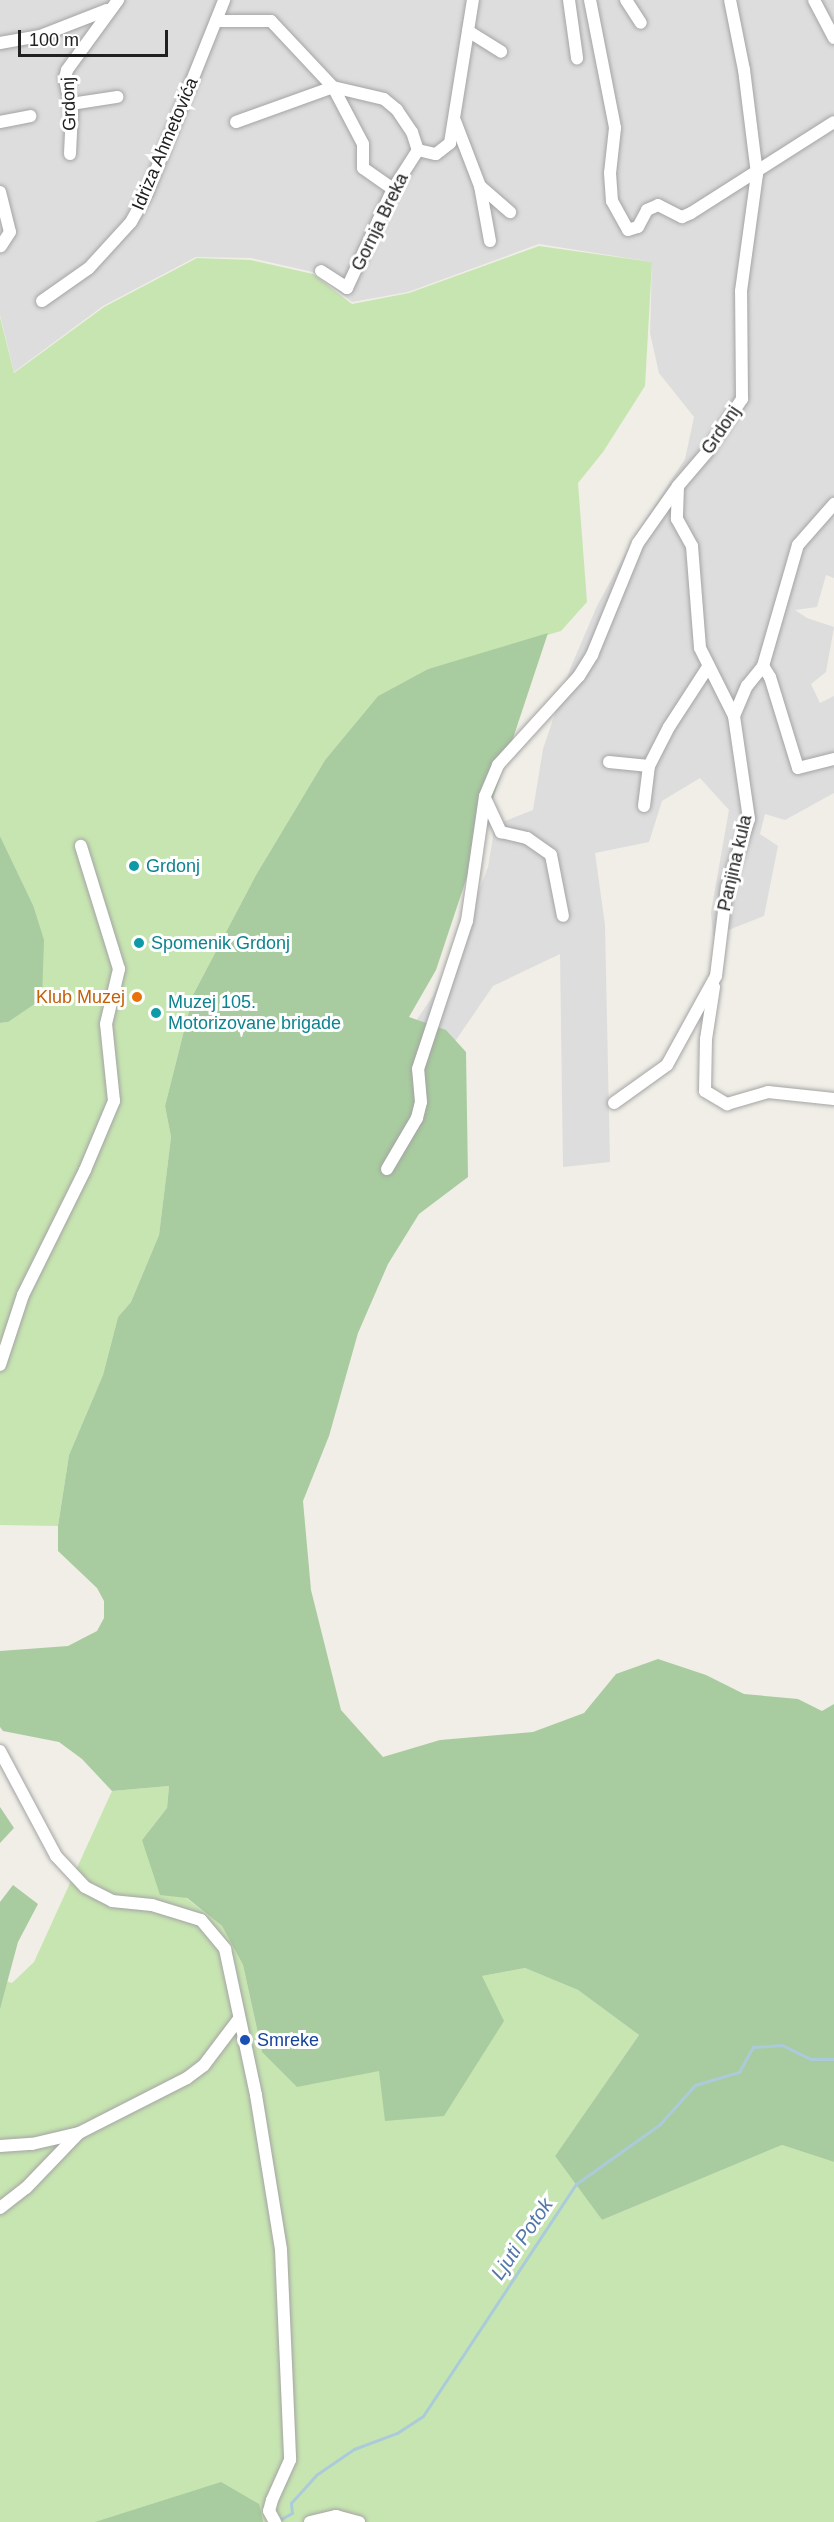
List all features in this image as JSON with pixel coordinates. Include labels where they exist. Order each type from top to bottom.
[{"type":"street","name":"Grdonj","points":[[70,154],[67,70],[118,0]]},
{"type":"street","name":"Idriza Ahmetovića","points":[[42,302],[89,268],[131,222],[147,193],[224,0]]},
{"type":"street","points":[[236,122],[333,87],[384,99],[398,110],[412,132],[418,150],[425,154],[443,150],[450,143],[455,121],[473,0]]},
{"type":"street","points":[[569,0],[577,58]]},
{"type":"street","points":[[590,0],[615,128],[610,188],[624,226],[638,227],[647,210],[658,204],[682,217],[757,174],[834,122]]},
{"type":"street","points":[[626,0],[641,23]]},
{"type":"street","name":"Grdonj","points":[[387,1169],[417,1118],[421,1102],[418,1069],[467,921],[485,796],[498,765],[579,676],[592,655],[638,543],[678,486],[707,453],[742,399],[741,291],[757,174],[744,70],[730,0]]},
{"type":"street","points":[[814,0],[834,38]]},
{"type":"street","points":[[0,43],[40,36],[109,10]]},
{"type":"street","points":[[216,21],[270,21],[333,87],[363,144],[363,168],[393,189]]},
{"type":"street","points":[[468,31],[501,52]]},
{"type":"street","points":[[70,104],[117,97]]},
{"type":"street","points":[[0,122],[30,116]]},
{"type":"street","points":[[455,121],[480,186],[490,241]]},
{"type":"street","name":"Gornja Breka","points":[[321,271],[347,288],[393,189],[418,150]]},
{"type":"street","points":[[480,186],[510,212]]},
{"type":"street","points":[[0,192],[10,232],[1,246]]},
{"type":"street","points":[[678,486],[677,519],[692,546],[700,648],[734,716]]},
{"type":"street","points":[[734,716],[747,686],[763,666],[798,545],[834,504]]},
{"type":"street","points":[[763,666],[770,677],[798,768],[834,759]]},
{"type":"street","points":[[644,806],[649,766],[669,727],[708,667]]},
{"type":"street","name":"Panjina kula","points":[[615,1103],[667,1065],[716,976],[727,887],[749,819],[734,716]]},
{"type":"street","points":[[609,762],[649,766]]},
{"type":"street","points":[[485,796],[501,832],[533,841],[551,855],[563,916]]},
{"type":"street","points":[[0,1365],[22,1295],[85,1170],[114,1101],[106,1024],[119,969],[99,896],[81,846]]},
{"type":"street","points":[[716,976],[706,1040],[705,1091],[727,1104],[768,1092],[834,1099]]},
{"type":"street","points":[[0,1751],[56,1856],[85,1887],[112,1901],[183,1912],[201,1920],[216,1934],[227,1959],[273,2190],[284,2289],[290,2460],[269,2511],[274,2521]]},
{"type":"street","points":[[0,2146],[32,2145],[79,2133],[196,2072],[238,2020]]},
{"type":"street","points":[[0,2208],[26,2188],[79,2133]]},
{"type":"street","points":[[310,2522],[336,2516],[359,2522]]},
{"type":"shaded area","points":[[0,0],[834,0],[834,578],[826,575],[817,607],[795,610],[807,618],[834,627],[826,672],[811,684],[820,703],[834,696],[834,793],[785,820],[765,814],[760,834],[778,846],[764,916],[713,936],[711,912],[729,810],[700,778],[662,801],[649,842],[595,853],[605,925],[610,1162],[563,1167],[560,954],[493,986],[445,1056],[380,1073],[433,996],[460,941],[488,867],[495,825],[533,810],[543,749],[570,669],[597,606],[636,534],[685,459],[694,417],[659,373],[650,333],[652,262],[539,244],[408,292],[352,302],[313,272],[251,258],[196,257],[103,306],[14,372],[0,315]]},
{"type":"green space","points":[[539,246],[652,262],[645,386],[603,452],[578,483],[587,602],[561,631],[428,669],[378,696],[325,760],[256,875],[193,995],[165,1106],[171,1137],[159,1235],[131,1302],[118,1317],[103,1375],[69,1455],[58,1526],[0,1525],[0,1023],[8,1022],[33,905],[0,836],[0,317],[14,373],[104,307],[197,258],[251,260],[313,274],[352,304],[409,293]]},
{"type":"green space","points":[[548,633],[436,970],[409,1017],[446,1030],[466,1052],[468,1177],[419,1214],[388,1264],[358,1333],[329,1436],[303,1501],[311,1590],[341,1710],[383,1757],[440,1740],[533,1732],[584,1713],[616,1674],[658,1659],[706,1675],[744,1694],[798,1699],[822,1711],[834,1704],[834,2162],[782,2145],[602,2220],[555,2156],[639,2035],[578,1990],[525,1968],[482,1976],[504,2021],[444,2116],[385,2121],[379,2071],[297,2087],[262,2052],[243,1965],[222,1926],[187,1898],[160,1895],[142,1840],[167,1808],[169,1786],[112,1791],[82,1759],[59,1742],[3,1731],[0,1727],[0,1651],[68,1646],[97,1631],[104,1618],[104,1601],[97,1588],[58,1551],[58,1526],[69,1455],[103,1375],[118,1317],[131,1302],[159,1235],[171,1137],[165,1106],[193,995],[256,875],[325,760],[378,696],[428,669]]},
{"type":"green space","points":[[0,836],[33,905],[44,940],[42,999],[8,1022],[0,1023]]},
{"type":"green space","points":[[169,1786],[167,1808],[142,1840],[186,1898],[222,1926],[243,1965],[262,2052],[482,1976],[525,1968],[578,1990],[639,2035],[555,2156],[602,2220],[782,2145],[834,2162],[834,2522],[0,2522],[0,1979],[12,1983],[34,1962],[112,1791]]},
{"type":"green space","points":[[0,1807],[14,1828],[0,1843]]},
{"type":"green space","points":[[13,1885],[38,1904],[18,1942],[0,2009],[0,1902]]},
{"type":"green space","points":[[221,2482],[259,2504],[263,2522],[95,2522]]},
{"type":"waterway","name":"Ljuti Potok","points":[[277,2521],[292,2513],[291,2503],[316,2475],[354,2449],[397,2433],[423,2416],[576,2184],[660,2124],[695,2085],[739,2072],[753,2047],[782,2045],[811,2059],[834,2059]]},
{"type":"place","name":"Grdonj","points":[[134,866]]},
{"type":"place","name":"Spomenik Grdonj","points":[[139,943]]},
{"type":"place","name":"Klub Muzej","points":[[137,997]]},
{"type":"place","name":"Muzej 105. Motorizovane brigade","points":[[156,1013]]},
{"type":"place","name":"Smreke","points":[[245,2040]]}]
